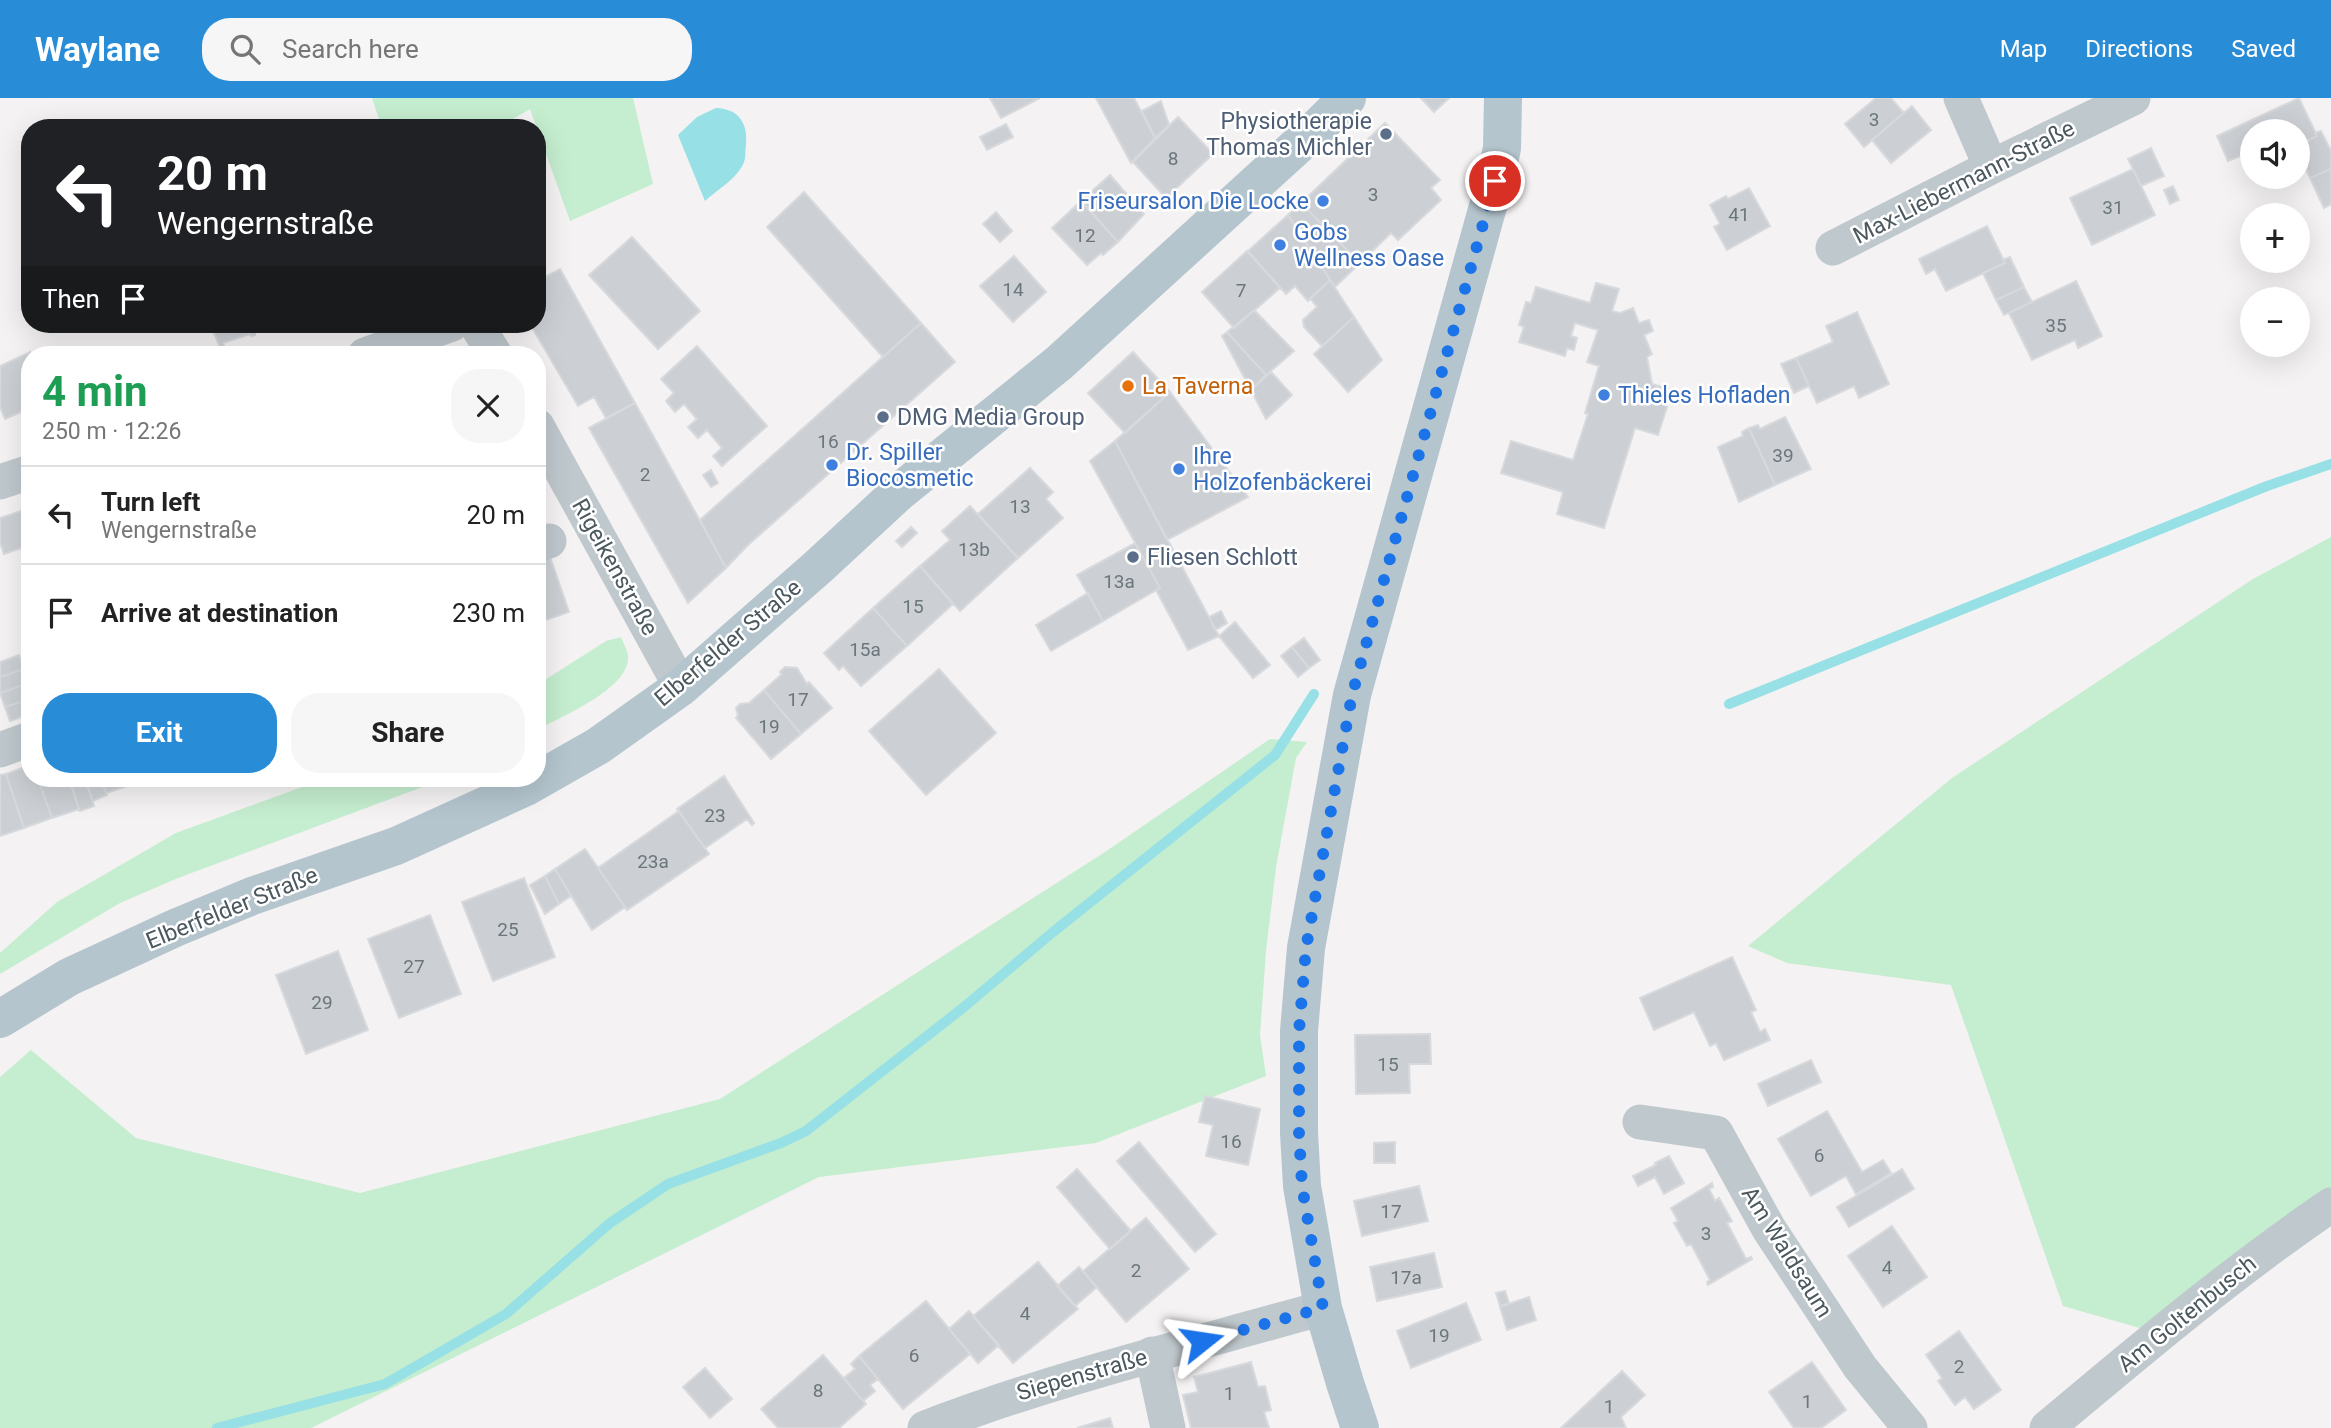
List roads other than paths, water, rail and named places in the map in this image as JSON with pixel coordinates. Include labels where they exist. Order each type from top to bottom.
[{"type":"main road","name":"Elberfelder Straße","points":[[546,776],[598,746],[681,687],[898,493],[1059,363],[1347,98]]},
{"type":"main road","points":[[1360,1428],[1323,1308],[1302,1186],[1299,1031],[1306,948],[1352,695],[1495,181],[1502,148],[1503,98]]},
{"type":"main road","name":"Elberfelder Straße","points":[[0,1019],[69,977],[176,928],[252,896],[396,846],[526,787]]},
{"type":"street","points":[[1961,98],[1991,167]]},
{"type":"street","name":"Max-Liebermann-Straße","points":[[1833,248],[2133,98]]},
{"type":"street","points":[[390,346],[427,333]]},
{"type":"street","name":"Rigeikenstraße","points":[[546,450],[681,687]]},
{"type":"street","points":[[0,482],[21,475]]},
{"type":"street","points":[[0,750],[21,743]]},
{"type":"street","name":"Am Waldsaum","points":[[1640,1122],[1716,1133],[1769,1229],[1860,1367],[1910,1428]]},
{"type":"street","name":"Am Goltenbusch","points":[[2047,1428],[2158,1335],[2264,1252],[2331,1205]]},
{"type":"street","name":"Siepenstraße","points":[[925,1428],[1017,1394],[1323,1308]]},
{"type":"street","points":[[1152,1354],[1168,1428]]},
{"type":"water","points":[[716,108],[731,111],[743,124],[746,137],[745,158],[737,173],[705,201],[678,135],[697,117]]},
{"type":"waterway","points":[[1729,704],[2267,486],[2331,464]]},
{"type":"waterway","points":[[217,1428],[385,1384],[506,1314],[610,1223],[668,1184],[781,1143],[806,1131],[1275,755],[1314,694]]},
{"type":"place","name":"Physiotherapie Thomas Michler","points":[[1386,134]]},
{"type":"place","name":"Friseursalon Die Locke","points":[[1323,201]]},
{"type":"place","name":"Gobs Wellness Oase","points":[[1280,245]]},
{"type":"place","name":"La Taverna","points":[[1128,386]]},
{"type":"place","name":"Thieles Hofladen","points":[[1604,395]]},
{"type":"place","name":"DMG Media Group","points":[[883,417]]},
{"type":"place","name":"Dr. Spiller Biocosmetic","points":[[832,465]]},
{"type":"place","name":"Ihre Holzofenbäckerei","points":[[1179,469]]},
{"type":"place","name":"Fliesen Schlott","points":[[1133,557]]}]
